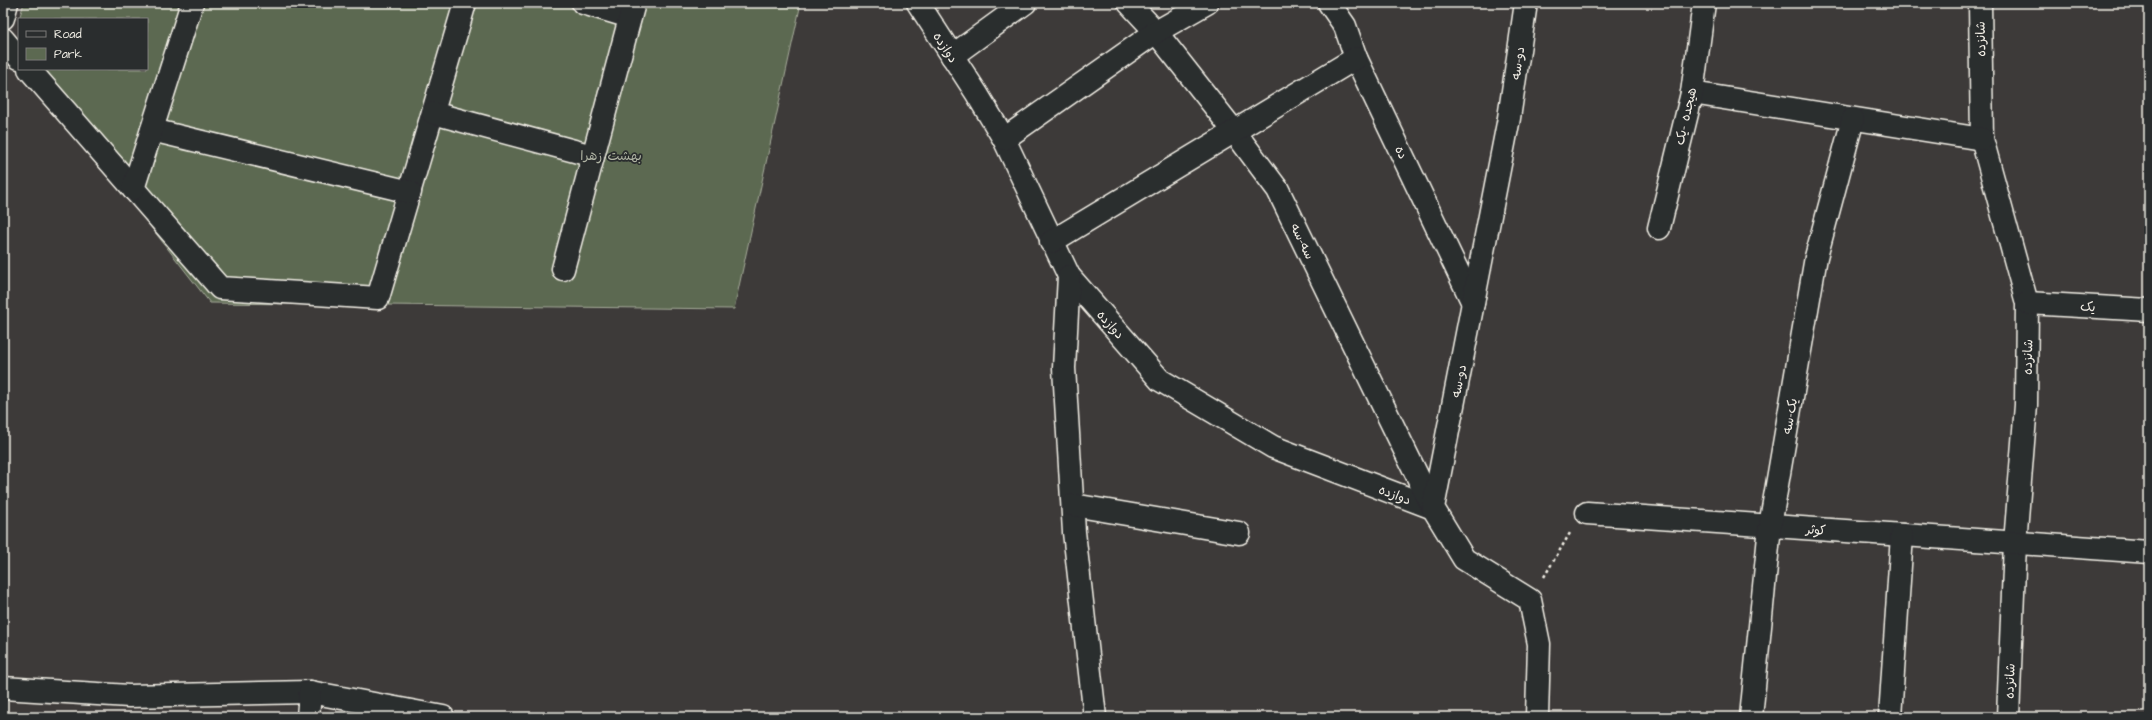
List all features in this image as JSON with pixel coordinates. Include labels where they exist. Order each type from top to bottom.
[{"type":"street","points":[[3,18],[7,3]]},
{"type":"street","points":[[133,190],[192,3]]},
{"type":"street","points":[[30,70],[220,288],[378,298],[465,3]]},
{"type":"street","points":[[563,269],[632,10],[583,3]]},
{"type":"street","name":"دوازده","points":[[918,3],[977,94],[1004,139],[1051,242],[1069,276],[1160,380],[1273,448],[1432,508]]},
{"type":"street","points":[[952,56],[1025,3]]},
{"type":"street","name":"سه-سه","points":[[1129,3],[1156,32],[1234,131],[1278,190],[1432,508]]},
{"type":"street","points":[[1004,139],[1156,32],[1207,3]]},
{"type":"street","name":"ده","points":[[1329,3],[1345,26],[1356,58],[1473,303]]},
{"type":"street","points":[[1345,26],[1351,3]]},
{"type":"street","name":"دو-سه","points":[[1432,508],[1509,118],[1526,3]]},
{"type":"street","name":"هیجده -یک","points":[[1659,228],[1692,92],[1704,3]]},
{"type":"street","name":"شانزده","points":[[1980,3],[1982,139],[2027,303],[2026,405],[2015,543],[2008,717]]},
{"type":"street","points":[[3,39],[18,57]]},
{"type":"street","points":[[1051,242],[1356,58]]},
{"type":"street","points":[[1692,92],[1982,139]]},
{"type":"street","points":[[433,113],[593,156]]},
{"type":"street","name":"یک-سه","points":[[1751,717],[1770,526],[1816,257],[1853,119]]},
{"type":"street","points":[[152,130],[410,192]]},
{"type":"street","points":[[1069,276],[1064,368],[1074,532],[1095,717]]},
{"type":"street","name":"یک","points":[[2027,303],[2149,310]]},
{"type":"street","points":[[1073,504],[1239,533]]},
{"type":"street","points":[[1432,508],[1464,559],[1530,600],[1540,644],[1537,717]]},
{"type":"street","name":"کوثر","points":[[1587,513],[2149,552]]},
{"type":"street","points":[[1890,717],[1902,535]]},
{"type":"street","points":[[3,688],[129,696],[310,692],[443,717]]},
{"type":"street","points":[[308,717],[310,692]]},
{"type":"path","points":[[1530,600],[1571,531],[1587,513]]},
{"type":"green space","name":"بهشت زهرا","points":[[24,3],[801,3],[734,309],[210,303],[29,70],[148,70],[148,18],[19,18]]}]
